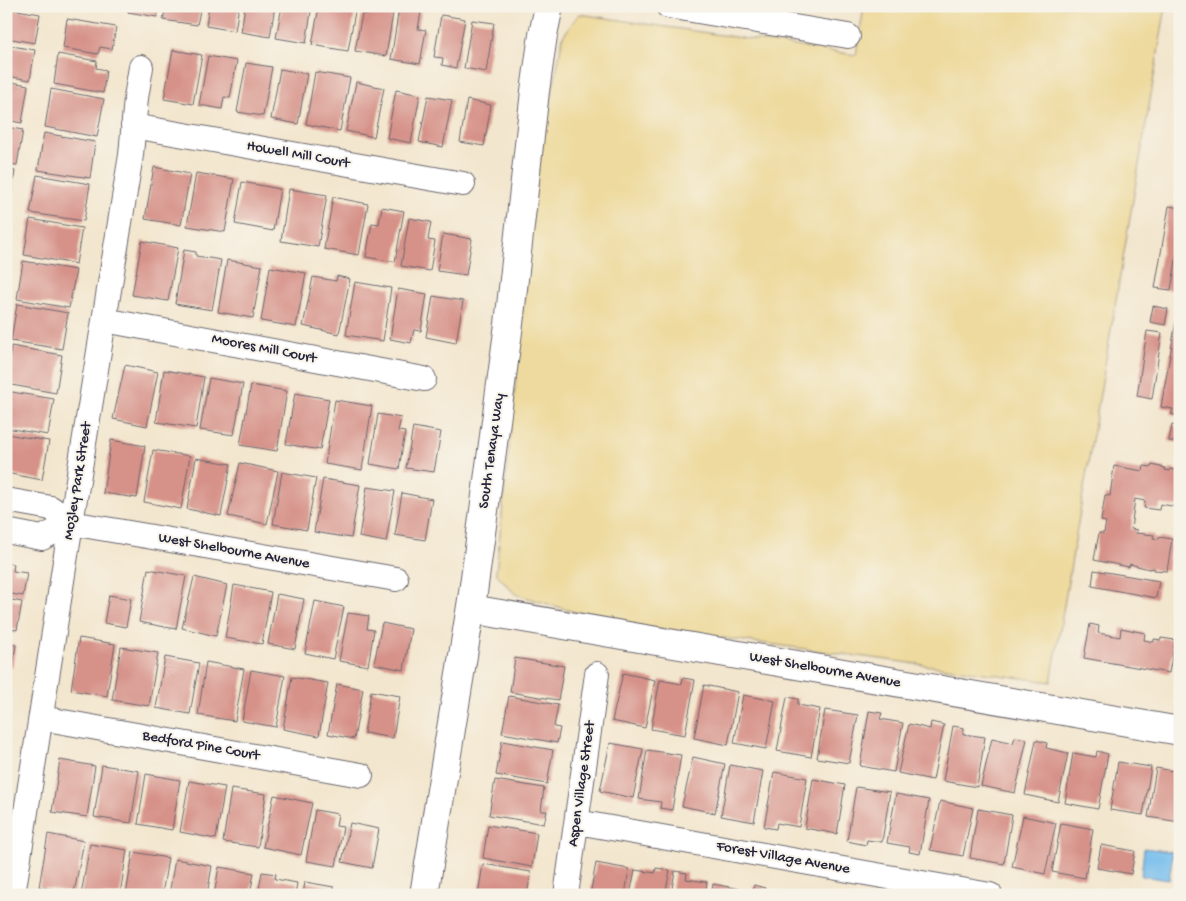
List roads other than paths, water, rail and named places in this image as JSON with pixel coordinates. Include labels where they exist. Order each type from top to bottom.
[{"type":"street","name":"South Tenaya Way","points":[[424,895],[471,609],[508,324],[535,91],[549,6]]},
{"type":"street","points":[[668,6],[773,15],[848,36]]},
{"type":"street","name":"Mozley Park Street","points":[[13,895],[131,155],[141,67]]},
{"type":"street","name":"Howell Mill Court","points":[[133,126],[464,184]]},
{"type":"street","name":"Moores Mill Court","points":[[104,320],[424,379]]},
{"type":"street","name":"West Shelbourne Avenue","points":[[6,500],[51,508],[71,523],[396,579]]},
{"type":"street","points":[[6,531],[42,538],[71,523]]},
{"type":"street","name":"West Shelbourne Avenue","points":[[471,609],[1180,732]]},
{"type":"street","name":"Aspen Village Street","points":[[566,895],[597,674]]},
{"type":"street","name":"Bedford Pine Court","points":[[41,718],[361,774]]},
{"type":"street","name":"Forest Village Avenue","points":[[577,822],[990,895]]},
{"type":"water","points":[[1144,848],[1173,852],[1169,880],[1141,876]]}]
